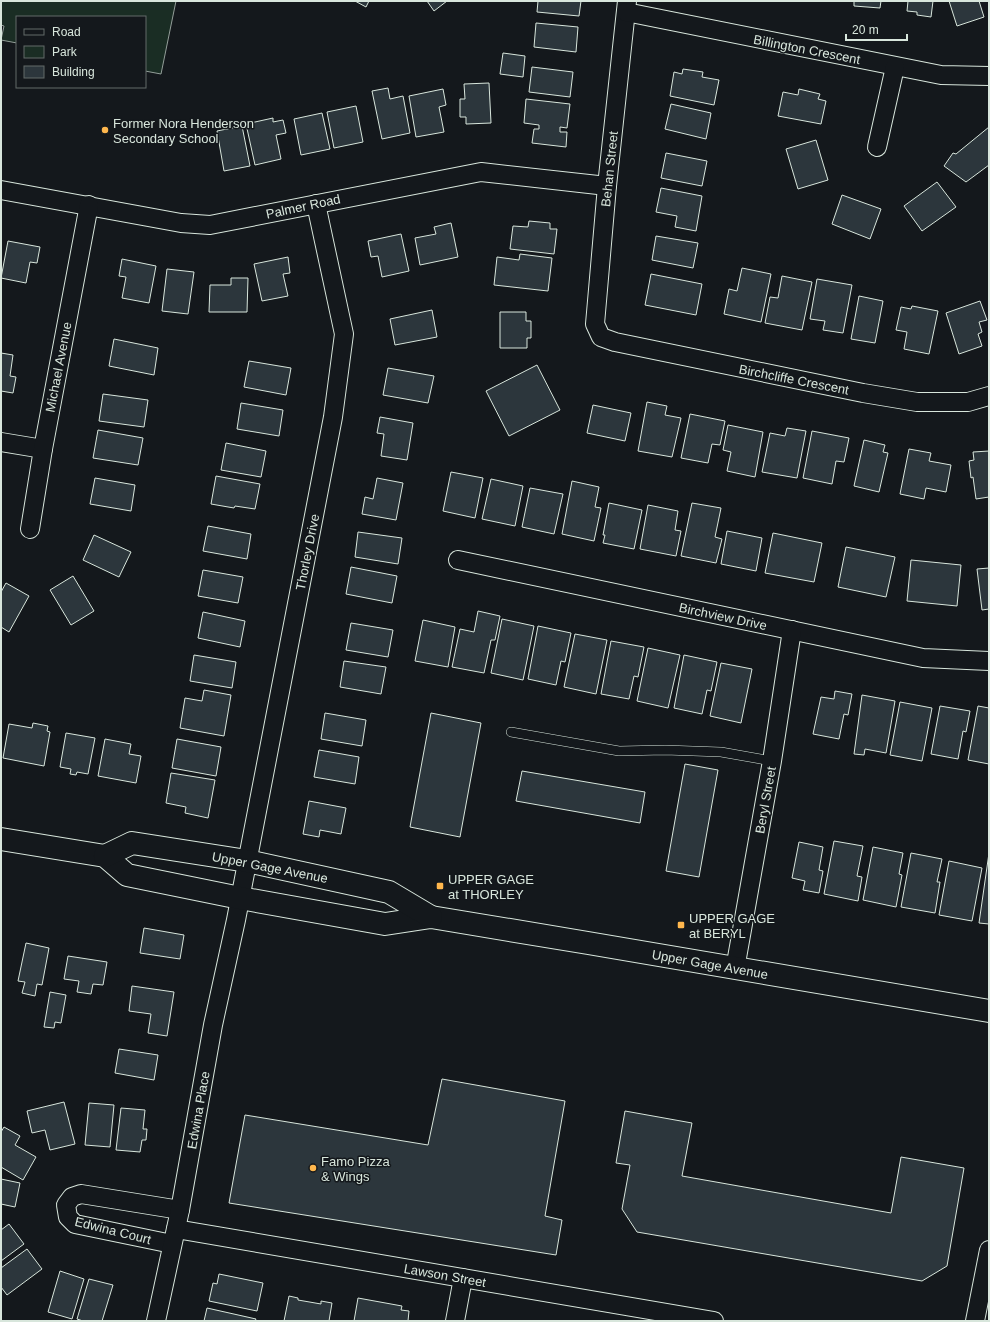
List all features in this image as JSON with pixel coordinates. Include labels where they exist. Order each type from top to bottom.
[{"type":"main road","points":[[1,839],[105,856]]},
{"type":"main road","name":"Upper Gage Avenue","points":[[431,918],[389,892],[247,861],[132,843],[105,856],[127,875],[240,898],[385,924],[431,918],[588,942],[735,969],[989,1011]]},
{"type":"street","name":"Billington Crescent","points":[[626,7],[895,67],[940,75],[989,76]]},
{"type":"street","name":"Behan Street","points":[[601,337],[595,324],[607,186],[626,7]]},
{"type":"street","points":[[878,147],[895,67]]},
{"type":"street","name":"Palmer Road","points":[[1,190],[182,223],[210,225],[481,172],[607,186]]},
{"type":"street","name":"Thorley Drive","points":[[240,898],[333,417],[344,334],[316,204]]},
{"type":"street","name":"Michael Avenue","points":[[30,529],[43,449],[89,205]]},
{"type":"street","name":"Birchcliffe Crescent","points":[[601,337],[615,342],[863,393],[917,402],[968,402],[989,396]]},
{"type":"street","points":[[1,442],[43,449]]},
{"type":"street","name":"Birchview Drive","points":[[458,560],[923,658],[989,661]]},
{"type":"street","name":"Beryl Street","points":[[735,969],[772,761],[792,630]]},
{"type":"street","name":"Edwina Place","points":[[156,1321],[180,1210],[213,1025],[240,898]]},
{"type":"street","name":"Edwina Court","points":[[174,1237],[75,1224],[68,1217],[66,1205],[72,1197],[81,1194],[180,1210]]},
{"type":"street","name":"Lawson Street","points":[[174,1237],[463,1278],[714,1321]]},
{"type":"street","points":[[976,1321],[988,1258]]},
{"type":"street","points":[[455,1321],[463,1278]]},
{"type":"lane","points":[[511,732],[619,752],[666,750],[721,752],[772,761]]},
{"type":"green space","points":[[1,1],[176,1],[161,74],[146,71],[146,16],[16,16],[16,43],[1,40],[4,26],[1,25]]},
{"type":"building","points":[[355,1],[369,1],[366,7]]},
{"type":"building","points":[[427,1],[447,1],[434,11]]},
{"type":"building","points":[[538,1],[581,1],[579,16],[537,12]]},
{"type":"building","points":[[854,1],[881,1],[880,8],[854,6]]},
{"type":"building","points":[[908,1],[933,1],[931,17],[917,15],[917,12],[907,11]]},
{"type":"building","points":[[949,1],[979,1],[984,17],[957,26]]},
{"type":"building","points":[[536,23],[578,27],[576,52],[534,47]]},
{"type":"building","points":[[503,53],[525,56],[523,77],[500,74]]},
{"type":"building","points":[[532,67],[573,72],[570,97],[529,92]]},
{"type":"building","points":[[683,69],[703,72],[702,77],[719,80],[714,105],[670,96],[674,72],[682,74]]},
{"type":"building","points":[[489,83],[491,123],[466,124],[466,117],[460,117],[460,99],[465,99],[464,84]]},
{"type":"building","points":[[388,88],[390,99],[403,96],[410,133],[382,139],[372,91]]},
{"type":"building","points":[[443,89],[446,105],[439,107],[444,132],[416,137],[409,96]]},
{"type":"building","points":[[799,89],[820,94],[818,99],[826,101],[821,124],[778,116],[783,92],[798,95]]},
{"type":"building","points":[[526,99],[570,104],[567,128],[560,127],[560,132],[567,132],[566,147],[532,143],[534,129],[539,129],[539,125],[524,123]]},
{"type":"building","points":[[671,104],[711,113],[706,139],[665,129]]},
{"type":"building","points":[[356,106],[363,142],[334,148],[327,112]]},
{"type":"building","points":[[322,113],[330,149],[301,155],[294,119]]},
{"type":"building","points":[[273,118],[273,122],[283,120],[286,133],[276,135],[281,159],[255,165],[246,124]]},
{"type":"building","points":[[242,126],[250,166],[224,171],[217,131]]},
{"type":"building","points":[[989,127],[989,165],[966,182],[944,166],[953,153],[956,154]]},
{"type":"building","points":[[816,140],[828,180],[798,189],[786,149]]},
{"type":"building","points":[[666,153],[707,161],[702,186],[661,178]]},
{"type":"building","points":[[937,182],[956,207],[922,231],[904,206]]},
{"type":"building","points":[[661,188],[702,196],[696,231],[675,227],[677,216],[656,212]]},
{"type":"building","points":[[842,195],[881,209],[870,239],[832,224]]},
{"type":"building","points":[[529,221],[550,223],[550,229],[557,229],[554,254],[510,249],[513,226],[528,227]]},
{"type":"building","points":[[451,223],[458,257],[420,265],[415,238],[436,234],[434,227]]},
{"type":"building","points":[[401,234],[409,271],[382,277],[378,256],[371,257],[368,241]]},
{"type":"building","points":[[656,236],[698,243],[693,268],[652,260]]},
{"type":"building","points":[[8,241],[40,247],[37,263],[30,262],[26,283],[1,278]]},
{"type":"building","points":[[520,254],[552,258],[548,291],[494,285],[497,257],[519,260]]},
{"type":"building","points":[[288,257],[290,273],[283,274],[288,296],[262,301],[254,264]]},
{"type":"building","points":[[122,259],[156,266],[149,303],[122,298],[126,277],[119,276]]},
{"type":"building","points":[[742,268],[771,274],[761,322],[724,314],[729,289],[737,291]]},
{"type":"building","points":[[167,269],[194,272],[188,314],[162,311]]},
{"type":"building","points":[[651,274],[702,284],[696,315],[645,305]]},
{"type":"building","points":[[782,276],[812,282],[802,330],[765,323],[770,297],[778,298]]},
{"type":"building","points":[[231,278],[248,278],[247,312],[209,312],[210,285],[231,285]]},
{"type":"building","points":[[817,279],[852,285],[843,333],[823,330],[825,321],[810,319]]},
{"type":"building","points":[[859,296],[883,301],[875,343],[851,339]]},
{"type":"building","points":[[980,301],[987,320],[979,322],[982,332],[978,334],[982,346],[959,354],[946,313]]},
{"type":"building","points":[[912,306],[938,311],[929,354],[904,349],[907,332],[896,330],[901,307],[911,309]]},
{"type":"building","points":[[432,310],[437,337],[395,345],[390,319]]},
{"type":"building","points":[[500,312],[526,312],[526,321],[531,321],[531,338],[527,338],[527,348],[500,348]]},
{"type":"building","points":[[114,339],[158,348],[154,375],[109,366]]},
{"type":"building","points":[[1,353],[13,355],[10,376],[16,377],[13,393],[1,391]]},
{"type":"building","points":[[249,361],[291,368],[286,395],[244,387]]},
{"type":"building","points":[[537,365],[560,410],[509,436],[486,391]]},
{"type":"building","points":[[388,368],[434,376],[428,403],[383,395]]},
{"type":"building","points":[[103,394],[148,400],[144,427],[99,421]]},
{"type":"building","points":[[647,402],[667,406],[665,415],[681,418],[672,457],[638,451]]},
{"type":"building","points":[[241,403],[283,410],[279,436],[237,429]]},
{"type":"building","points":[[593,405],[631,413],[625,441],[587,433]]},
{"type":"building","points":[[690,414],[725,421],[720,445],[712,444],[708,463],[681,458]]},
{"type":"building","points":[[380,417],[413,423],[407,460],[381,456],[384,434],[377,433]]},
{"type":"building","points":[[728,425],[763,432],[755,477],[727,471],[731,452],[723,450]]},
{"type":"building","points":[[787,428],[806,431],[797,478],[762,472],[770,433],[785,436]]},
{"type":"building","points":[[98,430],[143,438],[138,465],[93,458]]},
{"type":"building","points":[[812,431],[849,438],[844,462],[836,461],[832,484],[803,478]]},
{"type":"building","points":[[864,440],[885,445],[883,452],[888,453],[879,492],[854,486]]},
{"type":"building","points":[[226,443],[266,451],[261,477],[221,470]]},
{"type":"building","points":[[909,449],[931,453],[929,461],[951,465],[946,492],[926,488],[924,499],[900,494]]},
{"type":"building","points":[[989,451],[989,497],[976,499],[969,461],[974,460],[973,452]]},
{"type":"building","points":[[451,472],[483,478],[475,518],[443,511]]},
{"type":"building","points":[[216,476],[260,484],[255,509],[235,506],[234,508],[211,504]]},
{"type":"building","points":[[95,478],[135,485],[131,511],[90,504]]},
{"type":"building","points":[[377,478],[403,483],[396,520],[362,514],[365,497],[373,499]]},
{"type":"building","points":[[491,479],[523,486],[515,526],[482,519]]},
{"type":"building","points":[[572,481],[599,487],[595,507],[601,508],[594,541],[562,534]]},
{"type":"building","points":[[530,488],[563,494],[554,534],[522,527]]},
{"type":"building","points":[[609,503],[642,510],[634,549],[603,543]]},
{"type":"building","points":[[692,503],[721,508],[715,537],[722,539],[716,563],[681,556]]},
{"type":"building","points":[[648,505],[678,511],[675,530],[681,531],[676,556],[640,549]]},
{"type":"building","points":[[208,526],[251,534],[247,559],[203,551]]},
{"type":"building","points":[[727,531],[762,538],[756,571],[721,564]]},
{"type":"building","points":[[358,532],[402,538],[398,564],[355,557]]},
{"type":"building","points":[[773,533],[822,543],[814,582],[765,573]]},
{"type":"building","points":[[94,535],[131,552],[119,577],[83,560]]},
{"type":"building","points":[[846,547],[895,557],[886,597],[838,587]]},
{"type":"building","points":[[911,560],[961,565],[957,606],[907,601]]},
{"type":"building","points":[[351,567],[397,576],[392,603],[346,594]]},
{"type":"building","points":[[989,568],[989,609],[982,610],[977,569]]},
{"type":"building","points":[[203,570],[243,577],[238,603],[198,596]]},
{"type":"building","points":[[73,576],[94,611],[71,625],[50,590]]},
{"type":"building","points":[[6,583],[29,596],[9,632],[1,627],[1,592]]},
{"type":"building","points":[[478,611],[500,616],[495,640],[491,640],[484,673],[452,667],[460,629],[474,632]]},
{"type":"building","points":[[203,612],[245,621],[240,647],[198,638]]},
{"type":"building","points":[[502,619],[534,626],[523,680],[491,673]]},
{"type":"building","points":[[423,620],[455,627],[448,667],[415,661]]},
{"type":"building","points":[[351,623],[393,630],[388,657],[346,650]]},
{"type":"building","points":[[538,626],[571,633],[565,662],[561,661],[556,685],[528,679]]},
{"type":"building","points":[[575,634],[607,640],[596,694],[564,687]]},
{"type":"building","points":[[611,641],[644,647],[638,677],[634,676],[629,699],[601,694]]},
{"type":"building","points":[[648,648],[680,655],[668,708],[637,701]]},
{"type":"building","points":[[194,655],[236,662],[232,688],[190,681]]},
{"type":"building","points":[[684,655],[717,662],[711,691],[707,690],[702,714],[674,708]]},
{"type":"building","points":[[344,661],[386,667],[381,694],[340,687]]},
{"type":"building","points":[[721,663],[752,669],[741,723],[710,716]]},
{"type":"building","points":[[204,690],[231,695],[224,736],[180,728],[185,698],[202,701]]},
{"type":"building","points":[[835,691],[852,694],[848,715],[844,714],[839,739],[813,734],[821,697],[834,699]]},
{"type":"building","points":[[862,695],[895,701],[886,753],[865,749],[864,755],[854,754]]},
{"type":"building","points":[[900,702],[932,708],[922,761],[890,755]]},
{"type":"building","points":[[940,706],[970,711],[966,732],[963,731],[958,759],[931,754]]},
{"type":"building","points":[[978,706],[989,708],[989,764],[968,760]]},
{"type":"building","points":[[325,713],[366,720],[362,746],[321,739]]},
{"type":"building","points":[[431,713],[481,723],[460,837],[410,827]]},
{"type":"building","points":[[33,723],[48,726],[47,731],[50,732],[44,766],[3,758],[9,724],[32,728]]},
{"type":"building","points":[[66,733],[95,738],[88,774],[77,772],[76,775],[70,774],[71,769],[60,767]]},
{"type":"building","points":[[105,739],[131,744],[129,754],[141,756],[136,783],[98,776]]},
{"type":"building","points":[[177,739],[221,747],[216,776],[172,768]]},
{"type":"building","points":[[319,750],[359,757],[355,784],[314,777]]},
{"type":"building","points":[[685,764],[718,770],[699,877],[666,871]]},
{"type":"building","points":[[522,771],[645,792],[640,823],[516,801]]},
{"type":"building","points":[[171,773],[215,780],[208,818],[185,813],[186,807],[166,803]]},
{"type":"building","points":[[309,801],[346,808],[341,834],[320,830],[319,837],[303,834]]},
{"type":"building","points":[[834,841],[863,846],[857,876],[862,877],[858,901],[824,894]]},
{"type":"building","points":[[799,842],[823,847],[819,870],[823,871],[819,893],[803,890],[805,881],[792,878]]},
{"type":"building","points":[[873,847],[903,853],[899,874],[902,875],[896,907],[863,900]]},
{"type":"building","points":[[911,853],[942,859],[937,882],[940,882],[935,913],[901,907]]},
{"type":"building","points":[[989,853],[989,924],[979,923]]},
{"type":"building","points":[[949,861],[982,868],[972,921],[939,915]]},
{"type":"building","points":[[144,928],[184,935],[180,959],[140,953]]},
{"type":"building","points":[[26,943],[49,948],[42,985],[37,984],[35,996],[22,993],[25,982],[18,981]]},
{"type":"building","points":[[68,956],[107,962],[103,985],[93,984],[91,994],[77,992],[79,981],[64,979]]},
{"type":"building","points":[[132,986],[174,992],[167,1036],[148,1033],[151,1014],[129,1011]]},
{"type":"building","points":[[50,992],[66,995],[61,1023],[55,1022],[54,1028],[44,1027]]},
{"type":"building","points":[[119,1049],[158,1055],[154,1080],[115,1073]]},
{"type":"building","points":[[442,1079],[565,1101],[545,1216],[562,1220],[556,1255],[229,1203],[245,1115],[428,1145]]},
{"type":"building","points":[[64,1102],[75,1144],[50,1150],[45,1130],[32,1133],[27,1111]]},
{"type":"building","points":[[89,1103],[114,1105],[110,1147],[85,1145]]},
{"type":"building","points":[[121,1108],[145,1110],[143,1129],[147,1129],[146,1140],[142,1140],[140,1152],[116,1150]]},
{"type":"building","points":[[625,1111],[692,1123],[682,1176],[891,1213],[901,1157],[964,1168],[947,1266],[922,1281],[637,1232],[622,1209],[630,1165],[616,1163]]},
{"type":"building","points":[[4,1127],[20,1136],[15,1145],[36,1157],[23,1180],[1,1167],[1,1132]]},
{"type":"building","points":[[1,1179],[20,1183],[15,1207],[1,1204]]},
{"type":"building","points":[[9,1224],[24,1244],[1,1261],[1,1230]]},
{"type":"building","points":[[27,1249],[42,1269],[7,1295],[1,1287],[1,1268]]},
{"type":"building","points":[[60,1271],[84,1279],[72,1319],[48,1312]]},
{"type":"building","points":[[219,1274],[263,1283],[257,1311],[209,1301],[213,1283],[217,1284]]},
{"type":"building","points":[[89,1279],[113,1285],[102,1321],[83,1321],[77,1319]]},
{"type":"building","points":[[289,1296],[298,1298],[298,1300],[321,1304],[321,1301],[332,1303],[329,1321],[284,1321]]},
{"type":"building","points":[[358,1298],[402,1306],[401,1310],[409,1311],[408,1321],[354,1321]]},
{"type":"building","points":[[207,1308],[256,1319],[255,1321],[204,1321]]},
{"type":"place","name":"Former Nora Henderson Secondary School","points":[[105,130]]},
{"type":"place","name":"UPPER GAGE at THORLEY","points":[[440,886]]},
{"type":"place","name":"UPPER GAGE at BERYL","points":[[681,925]]},
{"type":"place","name":"Famo Pizza & Wings","points":[[313,1168]]}]
